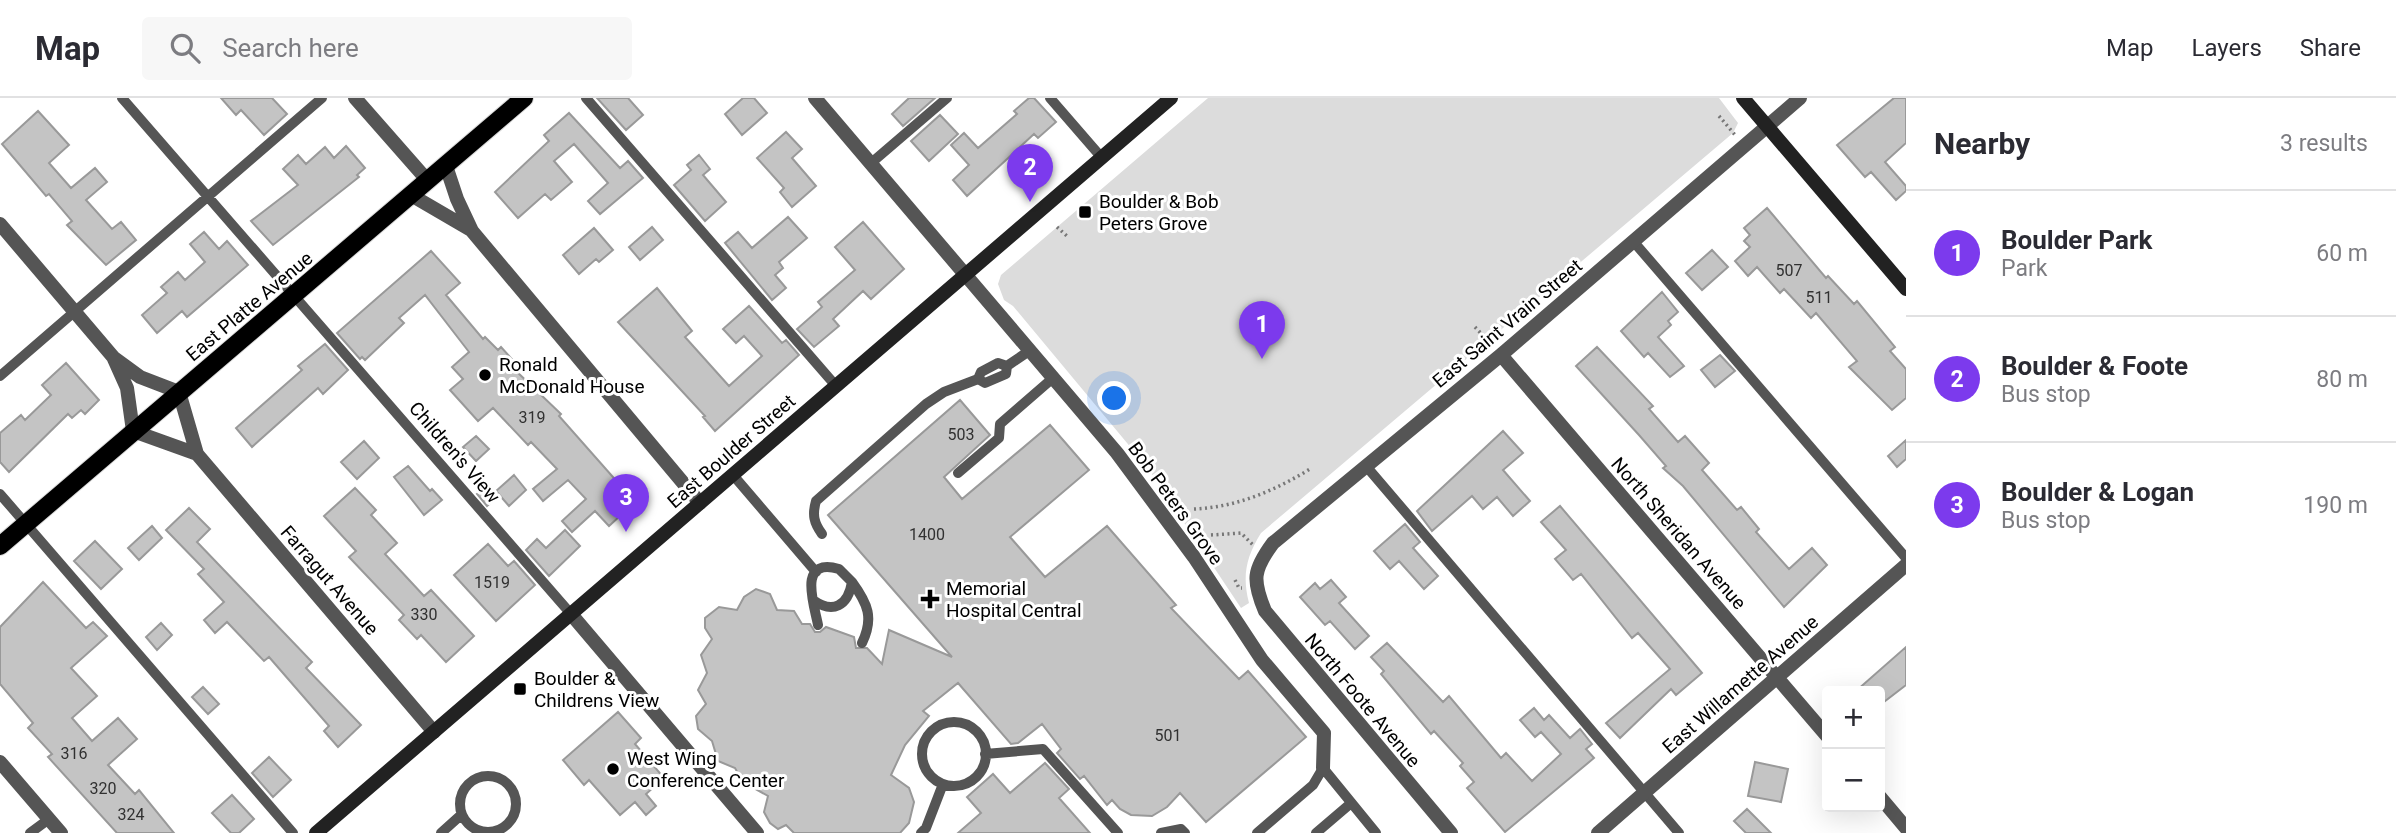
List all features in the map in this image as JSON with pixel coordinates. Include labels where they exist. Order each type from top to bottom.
[{"type":"main road","name":"East Platte Avenue","points":[[0,546],[524,98]]},
{"type":"street","points":[[355,98],[428,181]]},
{"type":"street","points":[[815,98],[966,275]]},
{"type":"street","name":"East Boulder Street","points":[[316,833],[1171,98]]},
{"type":"street","points":[[1743,98],[1906,289]]},
{"type":"street","name":"East Saint Vrain Street","points":[[1254,586],[1259,561],[1273,543],[1501,355],[1800,98]]},
{"type":"street","points":[[446,166],[472,231],[700,503]]},
{"type":"street","points":[[411,195],[472,231]]},
{"type":"street","points":[[0,223],[114,358],[140,377],[180,392]]},
{"type":"street","name":"Bob Peters Grove","points":[[966,275],[1117,453],[1171,526],[1262,660],[1314,719],[1324,733],[1323,768]]},
{"type":"street","name":"North Sheridan Avenue","points":[[1501,355],[1822,730]]},
{"type":"street","points":[[114,358],[127,388],[133,431]]},
{"type":"street","name":"Farragut Avenue","points":[[180,392],[197,454],[434,732]]},
{"type":"street","name":"Farragut Avenue","points":[[133,431],[197,454]]},
{"type":"street","name":"East Willamette Avenue","points":[[1598,833],[1906,565]]},
{"type":"street","name":"North Foote Avenue","points":[[1254,586],[1265,611],[1294,649],[1451,833]]},
{"type":"street","name":"Children's View","points":[[571,614],[757,833]]},
{"type":"street","points":[[0,762],[61,833]]},
{"type":"street","points":[[1885,803],[1906,828]]},
{"type":"lane","name":"Children's View","points":[[122,98],[293,298],[571,614]]},
{"type":"lane","points":[[0,376],[321,98]]},
{"type":"lane","points":[[586,98],[836,386]]},
{"type":"lane","points":[[870,164],[947,98]]},
{"type":"lane","points":[[1050,98],[1101,158]]},
{"type":"lane","points":[[1633,241],[1906,558]]},
{"type":"lane","points":[[822,534],[815,525],[813,513],[816,501],[926,404],[944,392],[978,379],[981,372],[998,363],[1007,366],[1029,351]]},
{"type":"lane","points":[[958,473],[999,438],[1000,424],[1053,378]]},
{"type":"lane","points":[[1366,466],[1679,833]]},
{"type":"lane","points":[[733,475],[816,572]]},
{"type":"lane","points":[[0,494],[293,833]]},
{"type":"lane","points":[[818,625],[809,588],[816,572],[825,567],[839,569],[852,582],[870,615],[869,628],[862,643]]},
{"type":"lane","points":[[813,600],[824,608],[837,607],[848,598],[852,582]]},
{"type":"lane","points":[[954,722],[972,728],[984,744],[985,754],[979,772],[972,779],[953,785],[943,784],[928,772],[923,763],[923,744],[935,728],[954,722]]},
{"type":"lane","points":[[985,754],[1043,749],[1118,833]]},
{"type":"lane","points":[[1257,833],[1313,785],[1323,768],[1376,833]]},
{"type":"lane","points":[[492,775],[509,784],[516,803],[515,812],[506,830],[479,831],[461,815],[460,795],[472,780],[492,775]]},
{"type":"lane","points":[[921,833],[926,828],[943,784]]},
{"type":"lane","points":[[1317,833],[1350,804]]},
{"type":"lane","points":[[443,832],[461,815]]},
{"type":"lane","points":[[30,833],[49,819]]},
{"type":"lane","points":[[1161,833],[1181,829],[1185,833]]},
{"type":"path","points":[[1719,116],[1745,145]]},
{"type":"path","points":[[1057,227],[1068,237]]},
{"type":"path","points":[[1475,327],[1501,355]]},
{"type":"path","points":[[1194,509],[1231,504],[1278,489],[1310,469]]},
{"type":"path","points":[[1211,535],[1241,533],[1253,545]]},
{"type":"shaded area","points":[[1208,98],[1719,98],[1738,123],[1733,133],[1261,533],[1247,567],[1249,603],[1241,608],[1147,467],[1013,306],[1004,300],[998,284],[1001,275]]},
{"type":"building","points":[[221,98],[272,98],[287,114],[264,135],[241,110],[236,115]]},
{"type":"building","points":[[597,98],[628,98],[643,115],[626,130]]},
{"type":"building","points":[[743,98],[754,98],[767,113],[742,135],[725,114]]},
{"type":"building","points":[[909,98],[935,98],[903,126],[892,114]]},
{"type":"building","points":[[1029,98],[1034,98],[1056,122],[1038,138],[1034,134],[967,196],[953,180],[969,165],[951,145],[964,133],[978,148],[1017,114],[1014,111]]},
{"type":"building","points":[[1894,98],[1906,98],[1906,143],[1885,162],[1906,186],[1906,191],[1896,200],[1871,172],[1865,177],[1837,145]]},
{"type":"building","points":[[38,111],[69,145],[49,163],[71,188],[95,168],[107,182],[86,200],[112,229],[121,222],[136,240],[106,265],[67,225],[72,221],[49,194],[46,196],[2,144]]},
{"type":"building","points":[[569,113],[620,168],[628,161],[643,178],[600,214],[588,201],[608,183],[574,144],[554,161],[572,182],[551,200],[545,194],[518,218],[495,192],[549,141],[544,135]]},
{"type":"building","points":[[940,115],[958,134],[929,161],[911,141]]},
{"type":"building","points":[[786,132],[802,149],[792,158],[816,186],[792,207],[780,192],[784,188],[757,158]]},
{"type":"building","points":[[346,146],[365,168],[357,175],[359,177],[273,245],[251,221],[298,185],[283,169],[298,155],[306,164],[325,147],[334,158]]},
{"type":"building","points":[[699,155],[710,169],[703,175],[726,202],[705,221],[674,185],[691,170],[687,165]]},
{"type":"building","points":[[1767,208],[1826,278],[1828,276],[1854,304],[1857,301],[1895,347],[1890,351],[1906,369],[1906,398],[1892,410],[1849,367],[1857,361],[1816,313],[1811,318],[1784,289],[1780,293],[1757,267],[1748,276],[1735,261],[1750,247],[1744,241],[1750,235],[1744,228]]},
{"type":"building","points":[[788,217],[807,238],[779,262],[783,268],[775,275],[786,288],[772,300],[725,243],[738,232],[752,248]]},
{"type":"building","points":[[863,222],[904,269],[871,299],[863,291],[833,319],[839,326],[814,347],[797,329],[822,307],[818,302],[855,270],[835,247]]},
{"type":"building","points":[[652,227],[663,240],[640,260],[629,247]]},
{"type":"building","points":[[594,228],[613,250],[599,262],[596,259],[579,274],[563,255]]},
{"type":"building","points":[[204,232],[219,249],[227,241],[248,265],[187,317],[182,311],[157,333],[142,315],[167,293],[161,287],[178,272],[185,280],[205,262],[190,244]]},
{"type":"building","points":[[1712,250],[1728,267],[1702,290],[1686,273]]},
{"type":"building","points":[[431,251],[460,283],[446,295],[483,339],[485,337],[498,350],[501,347],[518,366],[514,369],[561,414],[559,416],[635,502],[609,526],[595,511],[572,532],[562,521],[586,499],[568,480],[543,501],[533,489],[557,469],[531,442],[528,445],[493,408],[478,421],[450,390],[463,379],[452,367],[469,352],[425,295],[399,318],[404,323],[365,360],[362,357],[360,359],[337,333]]},
{"type":"building","points":[[657,288],[692,331],[685,337],[729,386],[762,356],[744,336],[736,343],[723,329],[749,306],[782,343],[786,340],[799,355],[715,431],[703,417],[705,416],[618,322]]},
{"type":"building","points":[[1662,292],[1678,312],[1668,321],[1671,325],[1658,337],[1684,366],[1670,377],[1648,353],[1644,357],[1621,331]]},
{"type":"building","points":[[325,344],[348,370],[323,394],[318,388],[252,447],[236,428],[302,370],[298,366]]},
{"type":"building","points":[[1597,347],[1653,406],[1649,409],[1678,442],[1685,436],[1709,463],[1702,470],[1737,510],[1741,507],[1759,529],[1756,532],[1789,569],[1812,548],[1827,565],[1784,607],[1683,486],[1663,468],[1666,466],[1576,366]]},
{"type":"building","points":[[1720,355],[1735,371],[1715,387],[1701,370]]},
{"type":"building","points":[[66,363],[99,400],[85,414],[81,410],[72,418],[68,414],[9,472],[0,462],[0,433],[21,415],[25,420],[51,395],[42,385]]},
{"type":"building","points":[[960,400],[990,435],[944,477],[962,499],[1050,425],[1089,470],[1010,537],[1045,577],[1107,526],[1176,605],[1171,608],[1239,679],[1248,671],[1306,737],[1206,822],[1180,793],[1167,807],[1152,816],[1131,815],[1120,809],[1112,800],[1107,805],[1084,776],[1080,779],[1057,753],[1061,749],[1042,724],[1018,743],[1011,744],[958,683],[923,711],[929,716],[905,745],[891,775],[909,788],[914,802],[909,823],[900,833],[794,833],[786,825],[778,829],[770,823],[764,812],[768,796],[743,782],[735,768],[718,761],[712,741],[698,729],[696,716],[706,704],[698,690],[707,673],[701,655],[712,639],[705,628],[705,618],[719,607],[737,610],[744,597],[756,589],[770,594],[777,610],[794,611],[802,624],[810,624],[815,632],[826,627],[854,637],[856,648],[867,648],[882,664],[889,630],[952,657],[828,515]]},
{"type":"building","points":[[1503,431],[1523,453],[1503,470],[1530,501],[1513,516],[1497,497],[1483,509],[1472,496],[1432,531],[1417,511]]},
{"type":"building","points":[[476,436],[489,449],[476,461],[463,447]]},
{"type":"building","points":[[1906,440],[1906,459],[1897,467],[1888,456]]},
{"type":"building","points":[[364,441],[379,458],[357,479],[341,462]]},
{"type":"building","points":[[408,466],[430,491],[432,489],[442,500],[424,515],[394,477]]},
{"type":"building","points":[[514,475],[526,490],[509,506],[496,491]]},
{"type":"building","points":[[488,485],[498,496],[487,506],[477,494]]},
{"type":"building","points":[[355,488],[376,510],[371,515],[397,543],[385,554],[424,596],[431,590],[474,636],[446,662],[421,635],[417,639],[399,620],[404,615],[349,557],[356,551],[324,516]]},
{"type":"building","points":[[1560,506],[1702,673],[1676,695],[1671,689],[1620,738],[1606,723],[1670,669],[1638,633],[1632,638],[1581,574],[1573,580],[1555,559],[1566,550],[1541,522]]},
{"type":"building","points":[[189,508],[210,529],[197,542],[312,662],[306,668],[361,725],[338,747],[324,731],[329,726],[269,657],[264,661],[227,622],[215,633],[204,620],[224,602],[198,574],[204,569],[166,530]]},
{"type":"building","points":[[1405,524],[1420,542],[1413,548],[1438,576],[1424,589],[1399,561],[1390,569],[1374,551]]},
{"type":"building","points":[[152,526],[162,538],[139,560],[128,548]]},
{"type":"building","points":[[565,530],[580,546],[549,576],[526,550],[537,539],[546,548]]},
{"type":"building","points":[[95,541],[122,569],[101,589],[74,561]]},
{"type":"building","points":[[488,544],[508,566],[514,561],[535,585],[496,621],[454,575]]},
{"type":"building","points":[[1331,580],[1346,597],[1339,603],[1369,636],[1355,649],[1330,621],[1325,625],[1300,597],[1315,583],[1320,589]]},
{"type":"building","points":[[43,582],[86,628],[93,622],[107,636],[71,668],[97,696],[72,718],[92,741],[118,718],[137,739],[108,765],[135,794],[139,790],[174,833],[117,833],[48,757],[52,754],[28,728],[33,723],[0,684],[0,627]]},
{"type":"building","points":[[161,623],[172,635],[157,650],[146,637]]},
{"type":"building","points":[[1387,643],[1443,702],[1449,696],[1501,758],[1506,753],[1532,781],[1561,754],[1541,732],[1535,737],[1520,720],[1534,708],[1544,720],[1549,715],[1570,738],[1580,729],[1592,744],[1586,749],[1594,758],[1505,832],[1467,788],[1474,782],[1460,766],[1463,763],[1434,731],[1431,734],[1381,674],[1384,671],[1371,657]]},
{"type":"building","points":[[1906,647],[1906,685],[1885,701],[1885,686],[1862,686]]},
{"type":"building","points":[[203,687],[219,704],[208,714],[192,697]]},
{"type":"building","name":"West Wing Conference Center","points":[[618,712],[641,738],[635,744],[664,778],[646,794],[656,806],[646,815],[635,802],[620,815],[589,780],[584,785],[563,760]]},
{"type":"building","points":[[269,757],[291,780],[273,797],[252,773]]},
{"type":"building","points":[[1755,762],[1788,769],[1781,802],[1748,796]]},
{"type":"building","points":[[1045,763],[1069,789],[1059,798],[1090,833],[958,833],[981,813],[967,797],[993,774],[1010,793]]},
{"type":"building","points":[[232,795],[254,819],[239,833],[231,833],[212,813]]},
{"type":"building","points":[[1747,809],[1771,833],[1746,833],[1734,821]]},
{"type":"place","name":"Boulder & Foote","points":[[1030,202]]},
{"type":"place","name":"Boulder & Bob Peters Grove","points":[[1085,212]]},
{"type":"place","name":"Boulder Park","points":[[1262,359]]},
{"type":"place","name":"Ronald McDonald House","points":[[485,375]]},
{"type":"place","name":"Boulder & Logan","points":[[626,532]]},
{"type":"place","name":"Memorial Hospital Central","points":[[930,599]]},
{"type":"place","name":"Boulder & Childrens View","points":[[520,689]]},
{"type":"place","name":"West Wing Conference Center","points":[[613,769]]}]
